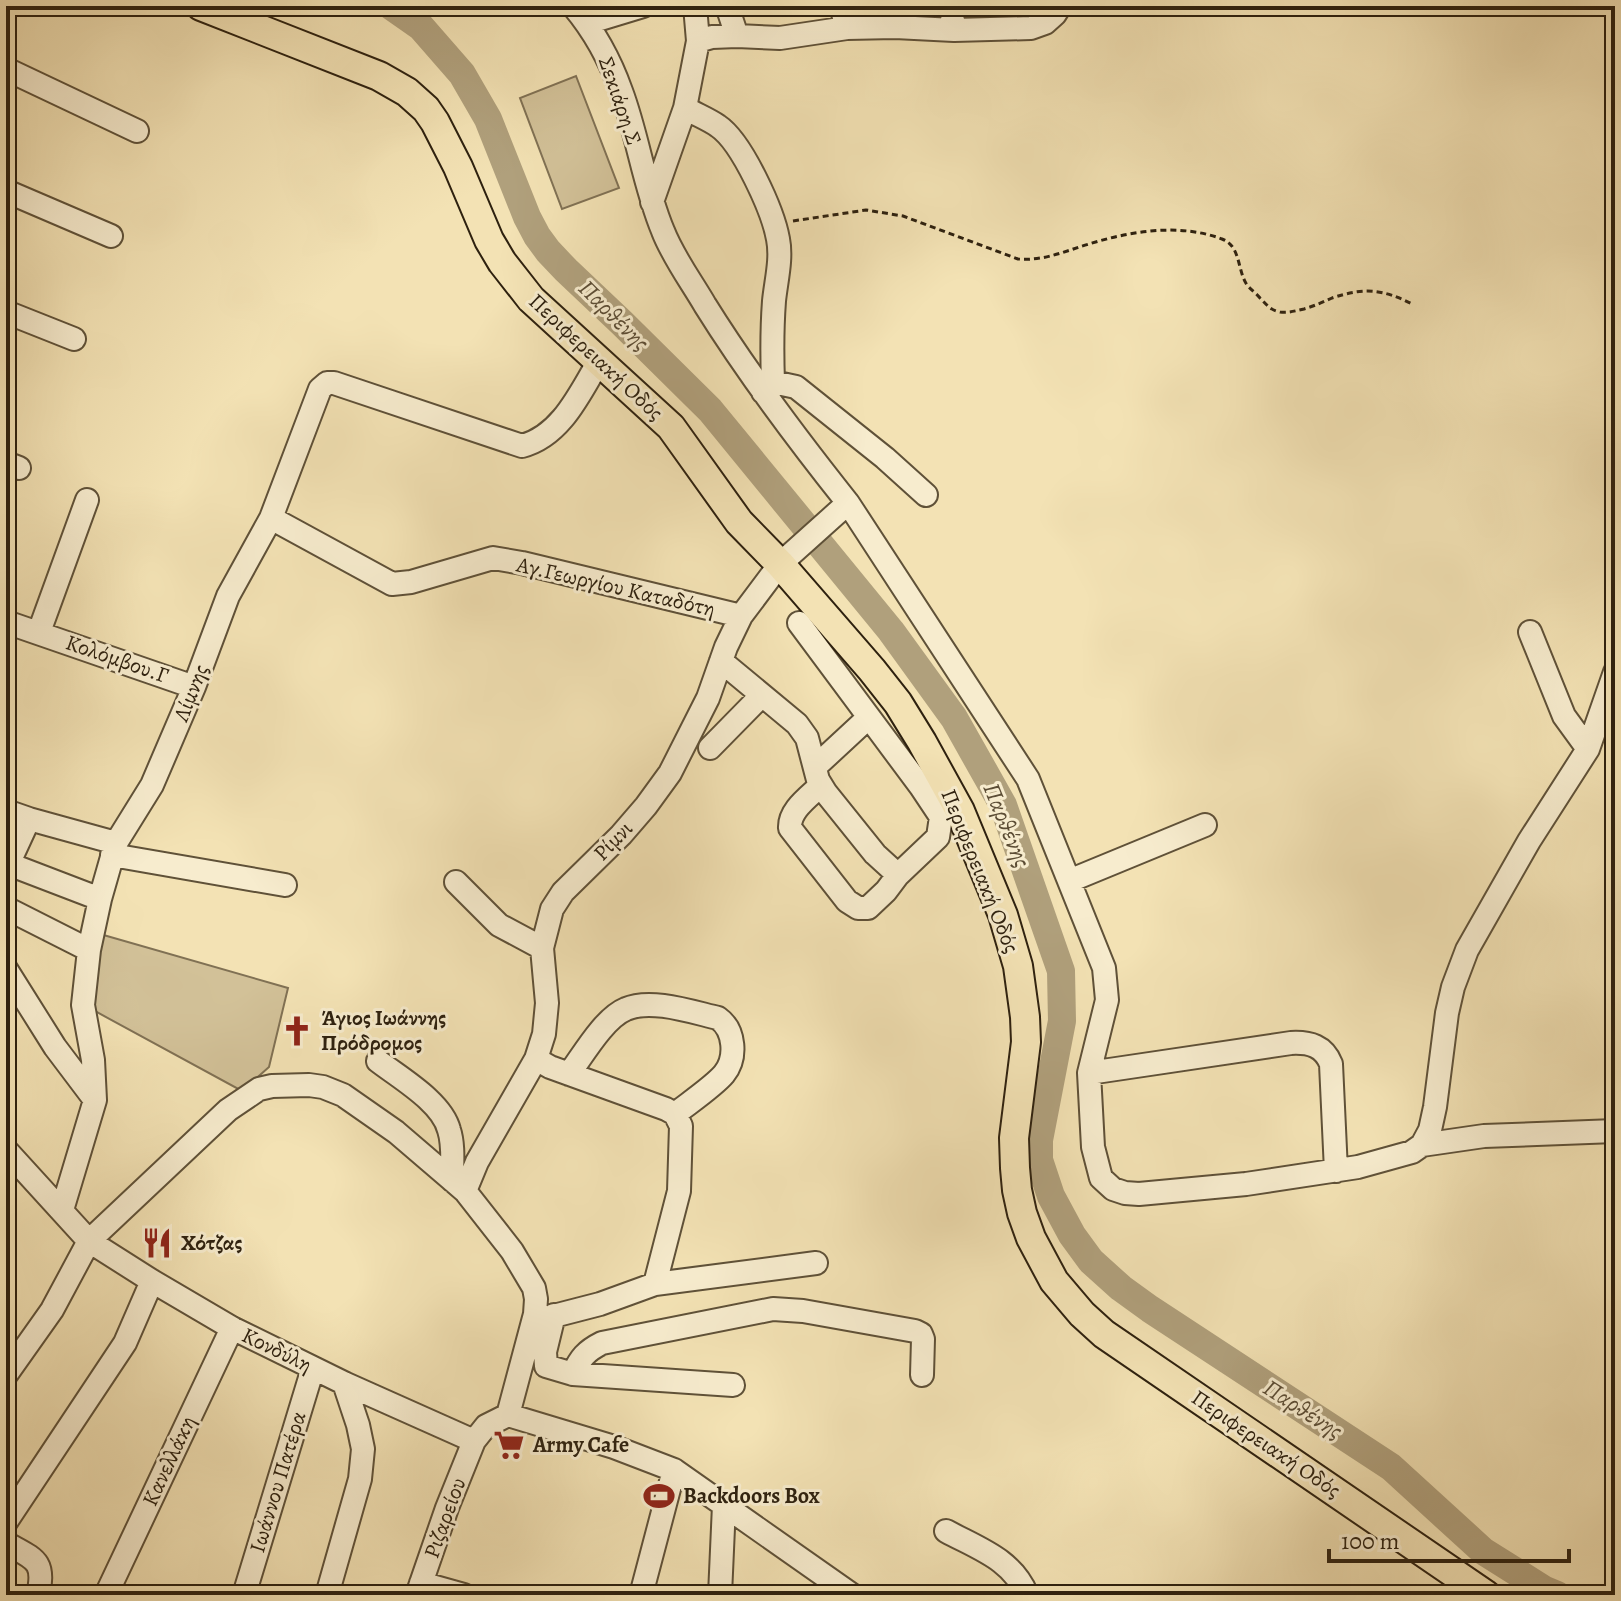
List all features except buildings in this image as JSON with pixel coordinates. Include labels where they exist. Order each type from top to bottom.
[{"type":"main road","name":"Περιφερειακή Οδός","points":[[201,6],[379,76],[407,92],[426,109],[442,133],[489,240],[516,282],[671,427],[739,522],[788,556],[898,703],[960,811],[1003,915],[1018,966],[1025,1017],[1024,1065],[1014,1138],[1017,1190],[1031,1238],[1054,1281],[1104,1334],[1486,1595]]},
{"type":"street","points":[[580,15],[643,6]]},
{"type":"street","points":[[652,202],[685,108],[698,41],[695,6]]},
{"type":"street","points":[[727,6],[737,36]]},
{"type":"street","points":[[951,6],[954,30]]},
{"type":"street","points":[[698,41],[737,36],[780,38],[844,17],[895,27],[954,30],[1031,28],[1045,23],[1060,6]]},
{"type":"street","name":"Σεκιάρη.Σ","points":[[580,15],[603,51],[621,91],[652,202],[674,254],[723,333],[768,387],[784,422],[839,510],[1028,779],[1104,968],[1107,1000],[1089,1073],[1093,1147],[1101,1178],[1113,1189],[1125,1193],[1179,1191],[1336,1171],[1402,1156],[1422,1145],[1484,1136],[1615,1131]]},
{"type":"street","points":[[6,69],[137,131]]},
{"type":"street","points":[[685,108],[718,126],[730,137],[747,163],[779,241],[768,387],[796,387],[926,495]]},
{"type":"street","points":[[6,191],[111,236]]},
{"type":"street","points":[[6,312],[74,339]]},
{"type":"street","name":"Λίμνης","points":[[62,1210],[95,1100],[93,1060],[83,1005],[89,950],[114,849],[152,785],[194,687],[228,596],[271,518],[320,389],[327,383],[334,383],[522,446],[543,438],[569,411],[599,361]]},
{"type":"street","name":"Κολόμβου.Γ","points":[[39,632],[87,500]]},
{"type":"street","name":"Ρίμνι","points":[[458,1186],[491,1137],[536,1059],[544,1034],[547,1003],[542,948],[552,909],[563,892],[621,835],[670,773],[708,698],[741,616],[788,556],[839,510]]},
{"type":"street","name":"Αγ.Γεωργίου Καταδότη","points":[[271,518],[392,584],[411,582],[493,558],[741,616]]},
{"type":"street","name":"Κολόμβου.Γ","points":[[6,622],[194,687]]},
{"type":"street","points":[[799,623],[869,717],[941,817],[938,837],[868,908],[858,908],[847,901],[790,828],[789,821],[818,776],[869,717]]},
{"type":"street","points":[[1530,632],[1564,716],[1588,749]]},
{"type":"street","points":[[721,661],[797,724],[807,738],[818,776],[875,854],[898,875]]},
{"type":"street","points":[[1422,1145],[1433,1120],[1445,1024],[1453,987],[1467,950],[1529,841],[1588,749],[1615,672]]},
{"type":"street","points":[[710,748],[762,695]]},
{"type":"street","points":[[6,811],[114,849],[285,885]]},
{"type":"street","points":[[29,819],[7,865],[100,899]]},
{"type":"street","points":[[1069,881],[1205,825]]},
{"type":"street","points":[[456,882],[499,925],[542,948]]},
{"type":"street","points":[[6,908],[89,950]]},
{"type":"street","points":[[6,969],[55,1047],[95,1100]]},
{"type":"street","points":[[569,1074],[613,1017],[626,1009],[641,1004],[659,1005],[718,1018],[731,1033],[732,1054],[726,1072],[675,1114]]},
{"type":"street","points":[[1089,1073],[1291,1043],[1313,1045],[1324,1051],[1331,1064],[1336,1171]]},
{"type":"street","points":[[536,1059],[675,1114],[681,1126],[679,1191],[655,1284]]},
{"type":"street","points":[[378,1061],[429,1100],[444,1118],[450,1130],[458,1186]]},
{"type":"street","points":[[6,1375],[52,1310],[89,1241],[228,1110],[259,1089],[297,1084],[323,1087],[343,1095],[396,1132],[458,1186],[512,1251],[534,1288],[544,1318],[546,1366],[573,1374],[733,1385]]},
{"type":"street","name":"Κονδύλη","points":[[6,1150],[89,1241],[152,1281],[232,1328],[344,1383],[474,1441]]},
{"type":"street","points":[[544,1318],[600,1304],[655,1284],[816,1263]]},
{"type":"street","points":[[6,1522],[125,1343],[152,1281]]},
{"type":"street","points":[[573,1374],[587,1351],[602,1343],[773,1309],[803,1311],[915,1331],[923,1339],[922,1375]]},
{"type":"street","points":[[508,1415],[544,1318]]},
{"type":"street","name":"Κανελλάκη","points":[[106,1595],[232,1328]]},
{"type":"street","name":"Ιωάννου Πατέρα","points":[[244,1595],[313,1368]]},
{"type":"street","points":[[327,1595],[360,1479],[363,1449],[344,1383]]},
{"type":"street","points":[[474,1441],[486,1426],[508,1415],[614,1447],[674,1470],[852,1595]]},
{"type":"street","name":"Ριζαρείου","points":[[419,1589],[474,1441]]},
{"type":"street","points":[[641,1595],[674,1470]]},
{"type":"street","points":[[720,1595],[724,1505]]},
{"type":"street","points":[[946,1531],[1002,1561],[1020,1579],[1027,1595]]},
{"type":"street","points":[[6,1543],[34,1559],[40,1568],[38,1595]]},
{"type":"street","points":[[419,1589],[464,1595]]},
{"type":"path","points":[[773,224],[866,210],[878,211],[903,216],[1018,259],[1033,260],[1130,234],[1181,231],[1205,234],[1226,240],[1235,248],[1248,286],[1269,308],[1277,311],[1289,313],[1358,290],[1380,291],[1414,305]]},
{"type":"shaded area","points":[[576,76],[619,188],[562,209],[520,98]]},
{"type":"shaded area","points":[[93,932],[288,988],[269,1067],[242,1091],[93,1010]]},
{"type":"waterway","name":"Παρθένης","points":[[391,6],[421,27],[462,74],[488,119],[527,217],[548,251],[710,410],[891,631],[954,718],[1003,805],[1061,971],[1062,1021],[1039,1140],[1039,1160],[1051,1196],[1072,1235],[1091,1261],[1150,1309],[1391,1467],[1483,1551],[1557,1595]]},
{"type":"place","name":"Άγιος Ιωάννης Πρόδρομος","points":[[297,1031]]},
{"type":"place","name":"Χότζας","points":[[157,1243]]},
{"type":"place","name":"Army Cafe","points":[[509,1445]]},
{"type":"place","name":"Backdoors Box","points":[[659,1496]]}]
